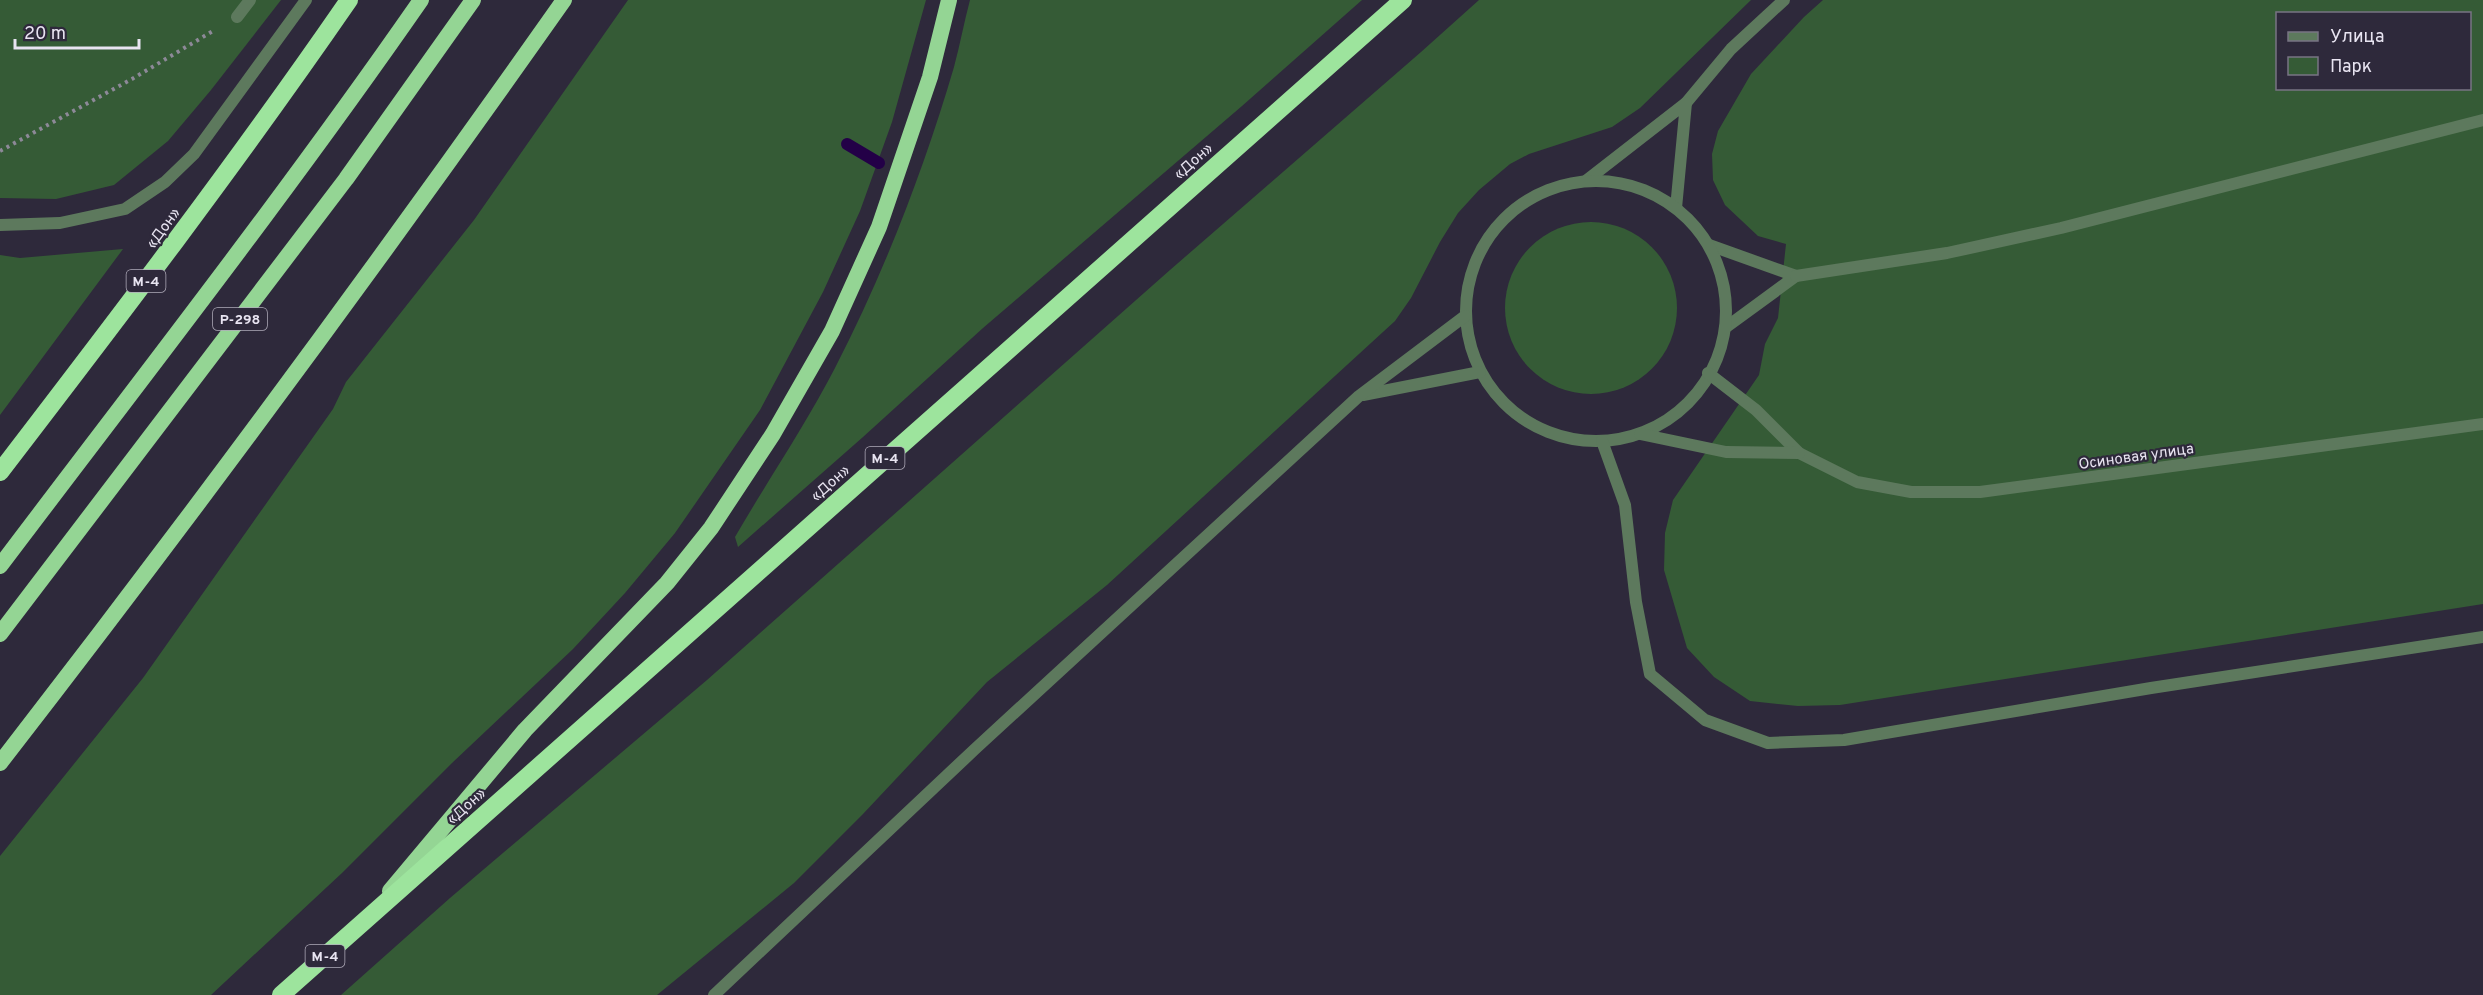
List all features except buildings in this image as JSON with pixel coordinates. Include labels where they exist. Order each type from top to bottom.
[{"type":"highway","name":"«Дон»","points":[[0,472],[147,280],[289,87],[349,0]]},
{"type":"highway","points":[[0,566],[244,245],[352,99],[421,0]]},
{"type":"highway","name":"Р-298","points":[[0,634],[346,179],[473,0]]},
{"type":"highway","points":[[0,763],[122,605],[419,205],[564,0]]},
{"type":"highway","points":[[368,916],[525,730],[667,583],[711,528],[773,434],[832,331],[879,227],[930,77],[949,0]]},
{"type":"highway","name":"«Дон»","points":[[281,995],[1403,0]]},
{"type":"street","points":[[237,17],[250,0]]},
{"type":"street","points":[[0,225],[60,223],[125,209],[165,182],[194,154],[306,0]]},
{"type":"street","points":[[1587,180],[1686,103],[1731,49],[1785,0]]},
{"type":"street","points":[[1676,208],[1686,103]]},
{"type":"street","points":[[1709,245],[1796,276],[1947,254],[2061,228],[2483,120]]},
{"type":"street","points":[[1587,180],[1637,186],[1676,208],[1709,245],[1723,282],[1725,328],[1719,352],[1699,392],[1677,413],[1640,434],[1602,441],[1560,437],[1523,420],[1505,406],[1480,372],[1465,316],[1469,277],[1489,234],[1515,208],[1559,185],[1587,180]]},
{"type":"street","points":[[1725,328],[1796,276]]},
{"type":"street","points":[[714,995],[975,749],[1359,396],[1465,316]]},
{"type":"street","points":[[1359,396],[1480,372]]},
{"type":"street","points":[[1708,373],[1756,410],[1799,453]]},
{"type":"street","name":"Осиновая улица","points":[[1799,453],[1857,482],[1911,492],[1980,492],[2483,424]]},
{"type":"street","points":[[1640,434],[1726,452],[1799,453]]},
{"type":"street","points":[[1602,441],[1625,505],[1636,602],[1650,674],[1705,720],[1768,743],[1844,740],[2151,688],[2483,637]]},
{"type":"path","points":[[0,151],[132,79],[237,17]]},
{"type":"green space","points":[[0,0],[281,0],[168,141],[114,185],[56,199],[0,198]]},
{"type":"green space","points":[[628,0],[926,0],[892,122],[860,211],[823,292],[760,410],[675,533],[625,593],[573,649],[452,763],[342,873],[211,995],[0,995],[0,856],[143,678],[333,409],[346,382],[474,220]]},
{"type":"green space","points":[[970,0],[1362,0],[983,328],[738,547],[735,537],[823,390],[853,332],[886,258],[916,182],[942,105],[954,67]]},
{"type":"green space","points":[[1479,0],[1751,0],[1640,108],[1612,127],[1529,154],[1510,164],[1479,190],[1458,213],[1411,298],[1395,321],[1107,585],[987,682],[863,814],[794,883],[657,995],[341,995],[450,898],[707,680]]},
{"type":"green space","points":[[1823,0],[2483,0],[2483,604],[1840,705],[1798,706],[1750,701],[1714,677],[1687,648],[1664,570],[1665,533],[1673,500],[1759,375],[1765,344],[1778,318],[1786,244],[1758,236],[1725,205],[1713,180],[1712,154],[1718,131],[1751,74]]},
{"type":"green space","points":[[1591,222],[1624,229],[1639,237],[1651,248],[1662,260],[1670,275],[1677,308],[1670,341],[1662,356],[1651,368],[1639,379],[1624,387],[1591,394],[1558,387],[1543,379],[1531,368],[1520,356],[1512,341],[1505,308],[1512,275],[1520,260],[1531,248],[1543,237],[1558,229]]},
{"type":"green space","points":[[123,249],[0,415],[0,255],[20,258]]},
{"type":"waterway","points":[[847,144],[879,163]]}]
